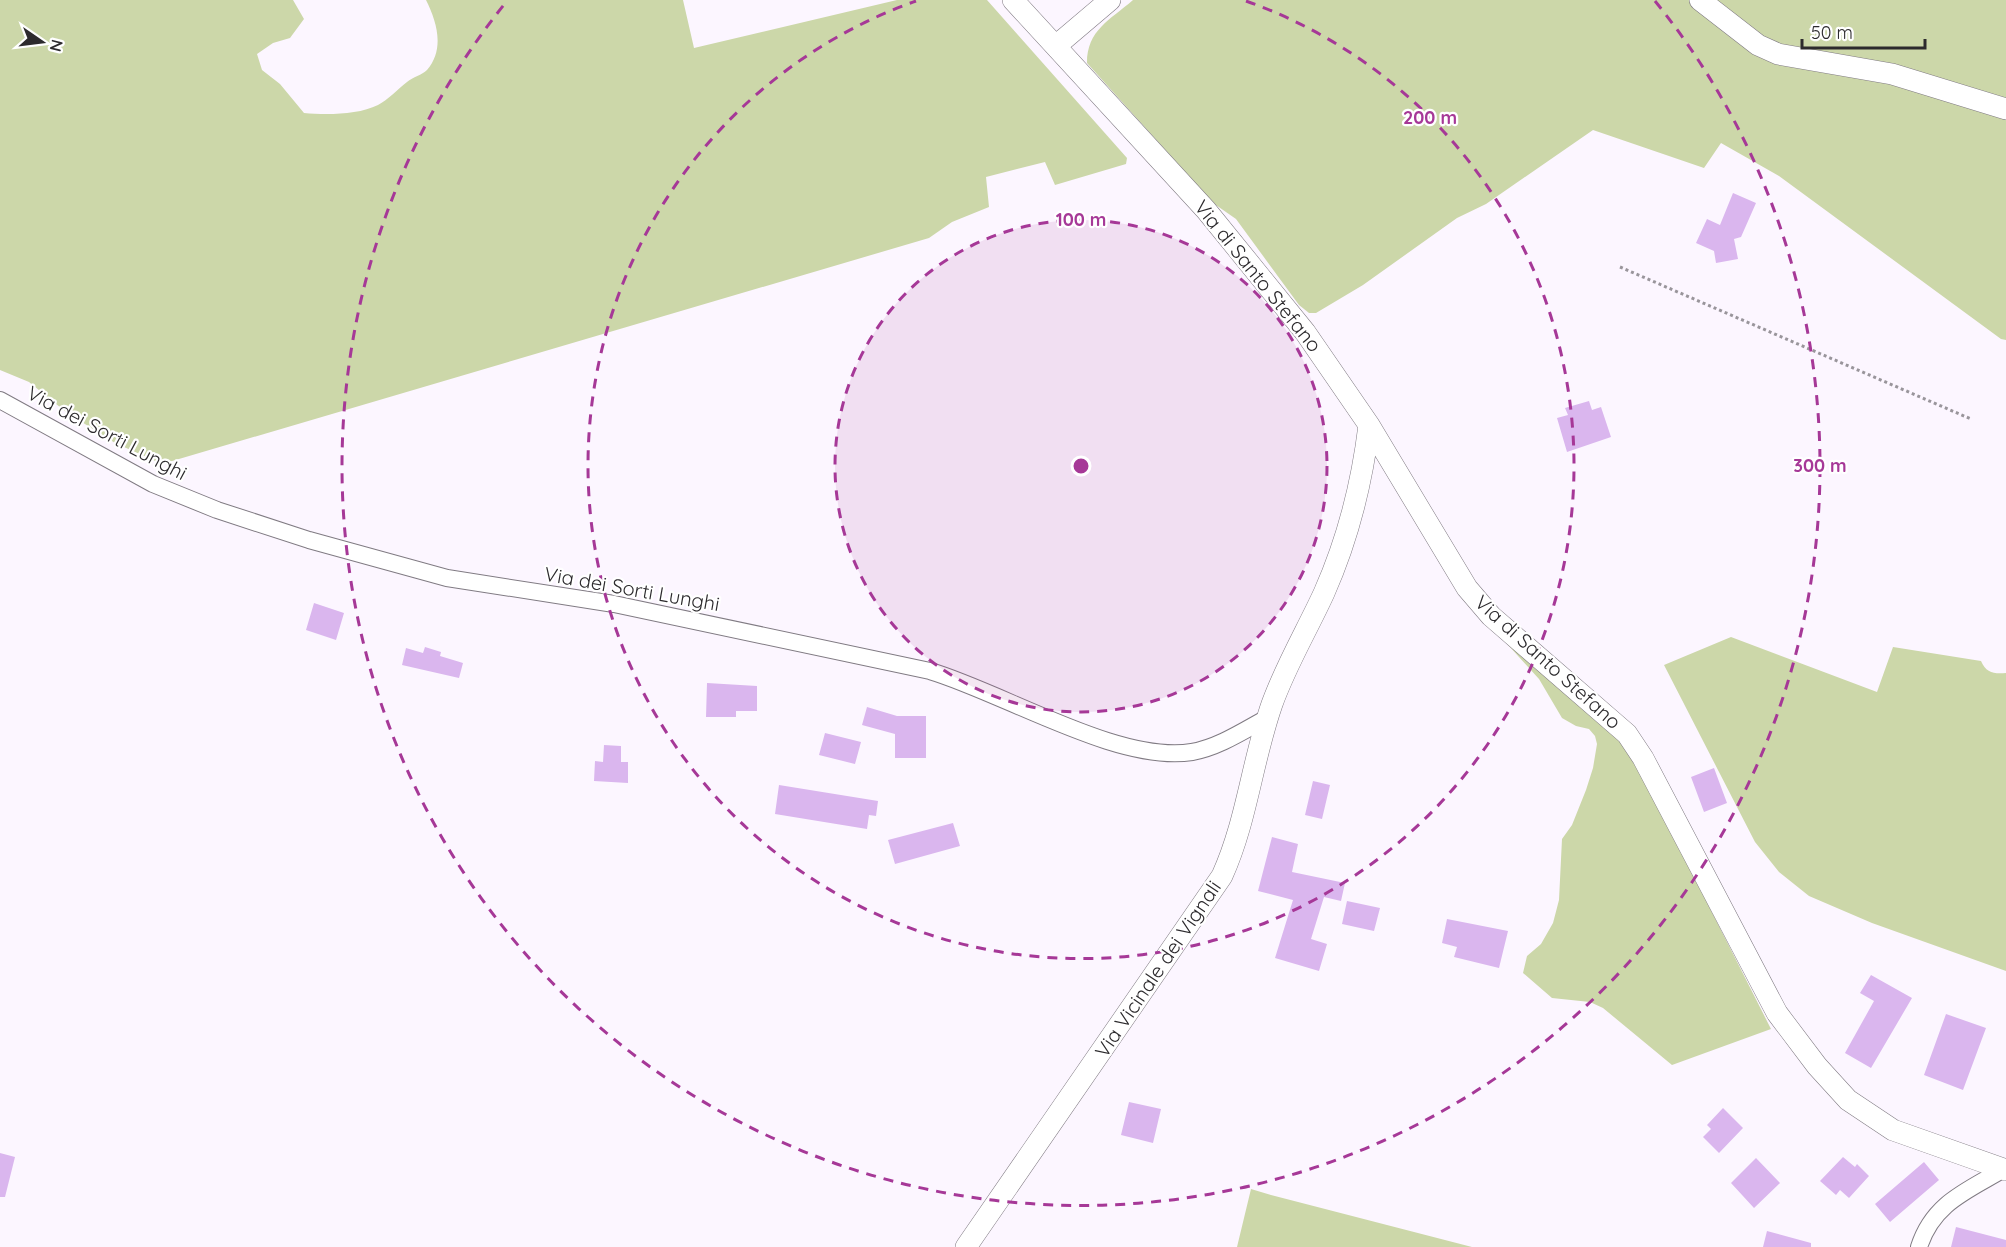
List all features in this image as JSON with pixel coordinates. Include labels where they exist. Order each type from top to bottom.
[{"type":"street","name":"Via di Santo Stefano","points":[[1013,0],[1057,45],[1206,210],[1320,352],[1369,425],[1467,588],[1491,616],[1627,734],[1643,758],[1777,1012],[1817,1066],[1848,1100],[1893,1130],[2005,1170]]},
{"type":"street","points":[[1057,45],[1110,0]]},
{"type":"street","points":[[1700,0],[1758,45],[1778,54],[1893,74],[2006,109]]},
{"type":"street","name":"Via dei Sorti Lunghi","points":[[0,400],[153,484],[217,510],[309,540],[447,578],[614,604],[930,671],[977,687],[1095,736],[1144,751],[1177,753],[1210,748],[1267,718]]},
{"type":"street","name":"Via Vicinale dei Vignali","points":[[966,1247],[1217,884],[1239,831],[1267,718],[1279,686],[1339,557],[1361,483],[1369,425]]},
{"type":"street","points":[[1919,1247],[1929,1222],[1943,1205],[2005,1170]]},
{"type":"path","points":[[1620,267],[1971,419]]},
{"type":"green space","points":[[0,0],[293,0],[304,19],[290,38],[273,43],[257,54],[262,70],[280,84],[304,113],[322,114],[352,112],[378,105],[409,80],[427,70],[436,53],[437,35],[426,0],[683,0],[694,48],[897,0],[987,0],[1127,158],[1126,164],[1055,185],[1045,162],[986,177],[989,207],[952,222],[929,238],[162,464],[115,443],[66,412],[29,382],[0,370]]},
{"type":"green space","points":[[1133,0],[2006,0],[2006,340],[2001,339],[1779,176],[1721,143],[1704,168],[1593,130],[1486,204],[1457,218],[1363,285],[1316,313],[1309,313],[1299,305],[1236,219],[1213,203],[1087,63],[1088,52],[1095,34]]},
{"type":"green space","points":[[1500,636],[1620,737],[1633,756],[1771,1029],[1672,1065],[1603,1008],[1590,1002],[1552,998],[1523,973],[1527,956],[1541,944],[1553,923],[1559,900],[1562,839],[1572,825],[1586,790],[1597,744],[1595,736],[1589,729],[1576,726],[1562,718],[1539,679]]},
{"type":"green space","points":[[1731,637],[1877,692],[1893,647],[1981,661],[1991,672],[2006,673],[2006,971],[1872,923],[1809,896],[1779,872],[1755,842],[1664,665]]},
{"type":"green space","points":[[1251,1189],[1271,1195],[1472,1247],[1237,1247]]},
{"type":"building","points":[[1733,193],[1756,203],[1741,237],[1734,239],[1738,259],[1716,263],[1714,251],[1696,243],[1707,219],[1720,225]]},
{"type":"building","points":[[1589,401],[1592,410],[1601,407],[1611,437],[1567,452],[1557,418],[1568,415],[1565,408]]},
{"type":"building","points":[[314,603],[344,613],[336,640],[306,630]]},
{"type":"building","points":[[425,647],[441,652],[440,656],[463,663],[459,678],[402,665],[406,648],[423,653]]},
{"type":"building","points":[[707,683],[757,686],[757,711],[736,711],[736,717],[706,717]]},
{"type":"building","points":[[867,707],[897,716],[926,716],[926,758],[895,758],[895,734],[862,725]]},
{"type":"building","points":[[825,733],[861,742],[855,764],[819,755]]},
{"type":"building","points":[[604,745],[621,746],[621,762],[628,762],[628,783],[594,781],[595,761],[603,762]]},
{"type":"building","points":[[1714,768],[1727,803],[1704,812],[1691,777]]},
{"type":"building","points":[[1313,781],[1330,785],[1322,819],[1305,815]]},
{"type":"building","points":[[779,785],[878,801],[876,816],[869,815],[867,829],[775,814]]},
{"type":"building","points":[[953,823],[960,846],[895,864],[888,840]]},
{"type":"building","points":[[1272,837],[1298,844],[1292,872],[1345,883],[1341,901],[1324,897],[1311,939],[1327,944],[1319,971],[1275,958],[1293,900],[1258,891]]},
{"type":"building","points":[[1347,901],[1380,908],[1374,931],[1342,924]]},
{"type":"building","points":[[1447,919],[1508,931],[1499,968],[1454,957],[1457,947],[1442,943]]},
{"type":"building","points":[[1871,975],[1912,998],[1871,1068],[1845,1053],[1874,1001],[1860,993]]},
{"type":"building","points":[[1946,1014],[1986,1028],[1963,1090],[1924,1075]]},
{"type":"building","points":[[1129,1102],[1161,1109],[1153,1143],[1121,1135]]},
{"type":"building","points":[[1723,1108],[1743,1128],[1719,1153],[1703,1137],[1711,1129],[1707,1125]]},
{"type":"building","points":[[0,1153],[15,1157],[5,1197],[0,1197]]},
{"type":"building","points":[[1843,1157],[1855,1167],[1857,1164],[1869,1176],[1849,1198],[1840,1190],[1836,1195],[1820,1181]]},
{"type":"building","points":[[1756,1158],[1780,1183],[1754,1208],[1731,1183]]},
{"type":"building","points":[[1924,1162],[1939,1180],[1890,1222],[1875,1204]]},
{"type":"building","points":[[1956,1227],[2006,1240],[2006,1247],[1951,1247]]},
{"type":"building","points":[[1767,1231],[1811,1243],[1811,1247],[1763,1247]]}]
